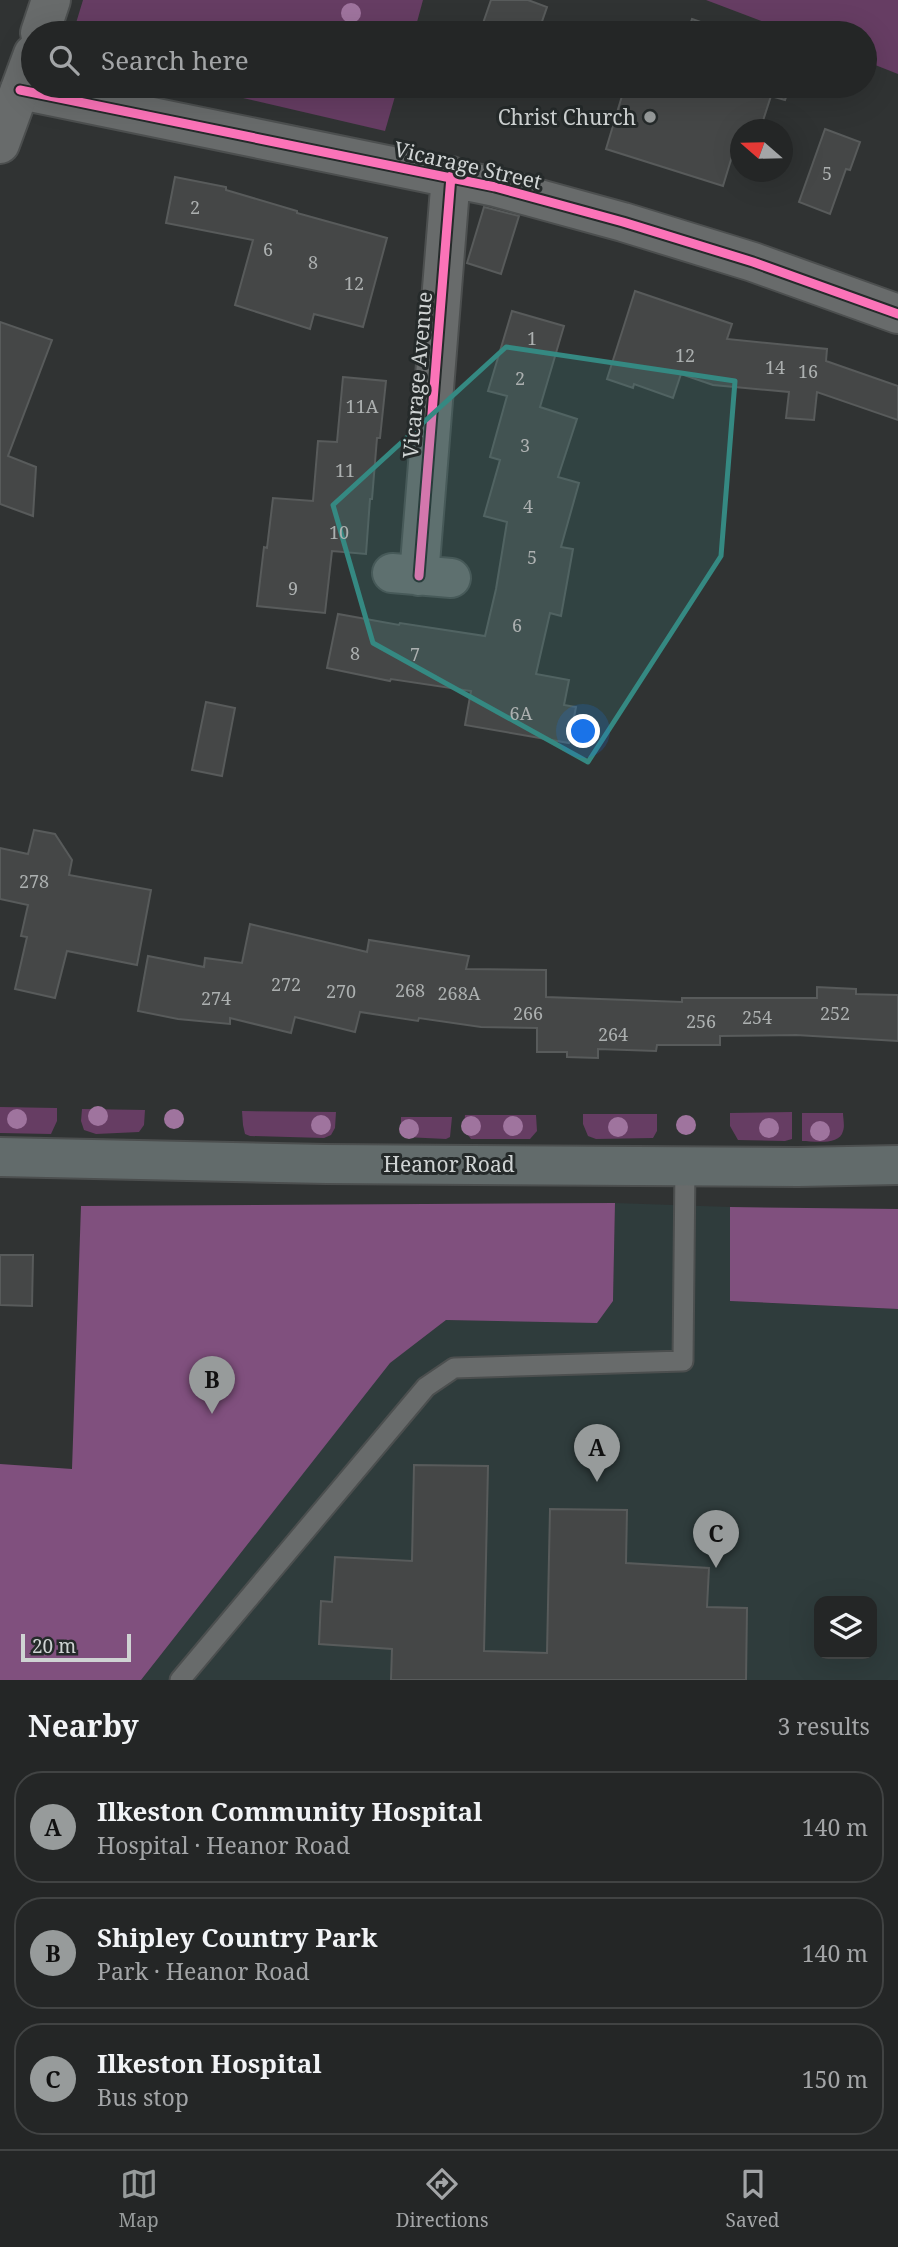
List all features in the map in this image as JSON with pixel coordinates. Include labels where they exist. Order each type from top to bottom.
[{"type":"main road","name":"Heanor Road","points":[[0,1157],[326,1164],[898,1166]]},
{"type":"street","points":[[44,21],[51,0]]},
{"type":"street","points":[[0,144],[12,96],[21,78]]},
{"type":"street","name":"Vicarage Street","points":[[23,98],[451,176],[624,222],[753,261],[898,314]]},
{"type":"street","name":"Vicarage Avenue","points":[[421,576],[451,176]]},
{"type":"lane","points":[[180,1680],[426,1387],[454,1368],[683,1361],[685,1165]]},
{"type":"highlighted area","points":[[506,347],[735,381],[721,556],[588,762],[373,643],[333,505]]},
{"type":"shaded area","points":[[83,0],[423,0],[417,21],[77,21]]},
{"type":"shaded area","points":[[706,0],[898,0],[898,74],[877,66],[877,21],[761,21]]},
{"type":"shaded area","points":[[243,98],[395,98],[385,131]]},
{"type":"shaded area","points":[[0,1107],[57,1108],[57,1121],[51,1134],[0,1133]]},
{"type":"shaded area","points":[[82,1109],[145,1110],[144,1125],[139,1132],[96,1134],[84,1130],[81,1121]]},
{"type":"shaded area","points":[[242,1111],[336,1112],[335,1128],[331,1135],[324,1138],[250,1136],[245,1134]]},
{"type":"shaded area","points":[[792,1112],[792,1139],[785,1141],[738,1140],[730,1126],[730,1113]]},
{"type":"shaded area","points":[[802,1113],[843,1113],[844,1127],[841,1136],[826,1142],[802,1141]]},
{"type":"shaded area","points":[[583,1114],[657,1114],[657,1131],[653,1138],[596,1139],[588,1136],[583,1124]]},
{"type":"shaded area","points":[[465,1115],[536,1115],[537,1131],[530,1139],[471,1139],[464,1130]]},
{"type":"shaded area","points":[[401,1117],[452,1117],[450,1137],[405,1137],[401,1132]]},
{"type":"shaded area","points":[[615,1203],[730,1207],[730,1301],[898,1309],[898,1680],[141,1680],[389,1363],[446,1320],[597,1322],[613,1301]]},
{"type":"shaded area","points":[[615,1203],[613,1301],[597,1323],[446,1320],[390,1363],[141,1680],[0,1680],[0,1464],[72,1469],[81,1206]]},
{"type":"shaded area","points":[[730,1207],[898,1209],[898,1309],[730,1301]]},
{"type":"building","points":[[491,0],[528,0],[547,7],[542,21],[484,21]]},
{"type":"building","points":[[621,98],[770,98],[764,119],[730,119],[730,163],[723,186],[606,149]]},
{"type":"building","points":[[825,129],[860,142],[850,170],[846,169],[830,214],[799,202]]},
{"type":"building","points":[[175,177],[226,187],[226,190],[297,213],[387,238],[363,327],[314,314],[310,329],[235,305],[253,240],[166,223]]},
{"type":"building","points":[[484,207],[519,216],[501,274],[467,263]]},
{"type":"building","points":[[635,291],[732,324],[727,339],[827,349],[826,361],[898,386],[898,420],[817,392],[814,420],[786,418],[789,392],[713,385],[681,374],[673,398],[634,384],[633,388],[607,379]]},
{"type":"building","points":[[512,311],[564,326],[540,407],[577,419],[558,477],[579,483],[561,547],[573,549],[561,616],[550,613],[536,674],[569,680],[564,705],[576,707],[569,743],[465,725],[471,691],[391,679],[390,681],[327,668],[338,614],[485,636],[507,522],[484,516],[500,460],[490,457],[507,396],[488,391]]},
{"type":"building","points":[[0,322],[52,340],[8,456],[36,467],[33,516],[0,504]]},
{"type":"building","points":[[343,377],[386,381],[380,438],[377,438],[366,554],[332,551],[325,613],[257,606],[273,498],[313,501],[318,441],[337,442]]},
{"type":"building","points":[[206,702],[235,708],[222,776],[192,770]]},
{"type":"building","points":[[34,830],[55,834],[72,860],[69,875],[151,890],[137,965],[67,951],[55,998],[15,989],[27,937],[21,936],[28,905],[0,899],[0,848],[28,854]]},
{"type":"building","points":[[250,924],[367,952],[369,940],[469,956],[466,969],[546,970],[546,997],[682,1002],[682,998],[817,998],[817,987],[856,989],[856,994],[898,995],[898,1041],[796,1035],[720,1036],[720,1045],[657,1045],[656,1051],[598,1049],[598,1058],[567,1057],[567,1052],[537,1052],[537,1028],[481,1027],[360,1012],[355,1032],[295,1017],[291,1033],[230,1018],[230,1024],[178,1019],[138,1011],[148,956],[204,967],[205,958],[242,963]]},
{"type":"building","points":[[0,1255],[33,1255],[32,1306],[0,1305]]},
{"type":"building","points":[[414,1465],[488,1466],[484,1651],[547,1653],[550,1509],[627,1510],[626,1563],[709,1568],[707,1607],[747,1608],[746,1680],[391,1680],[392,1649],[319,1644],[321,1601],[332,1602],[335,1557],[412,1561]]},
{"type":"cycle path","points":[[59,98],[495,187],[623,222],[753,262],[898,314]]},
{"type":"cycle path","points":[[419,576],[451,176]]},
{"type":"place","name":"Christ Church","points":[[650,117]]},
{"type":"place","name":"Shipley Country Park","points":[[212,1414]]},
{"type":"place","name":"Ilkeston Community Hospital","points":[[597,1482]]},
{"type":"place","name":"Ilkeston Hospital","points":[[716,1568]]}]
